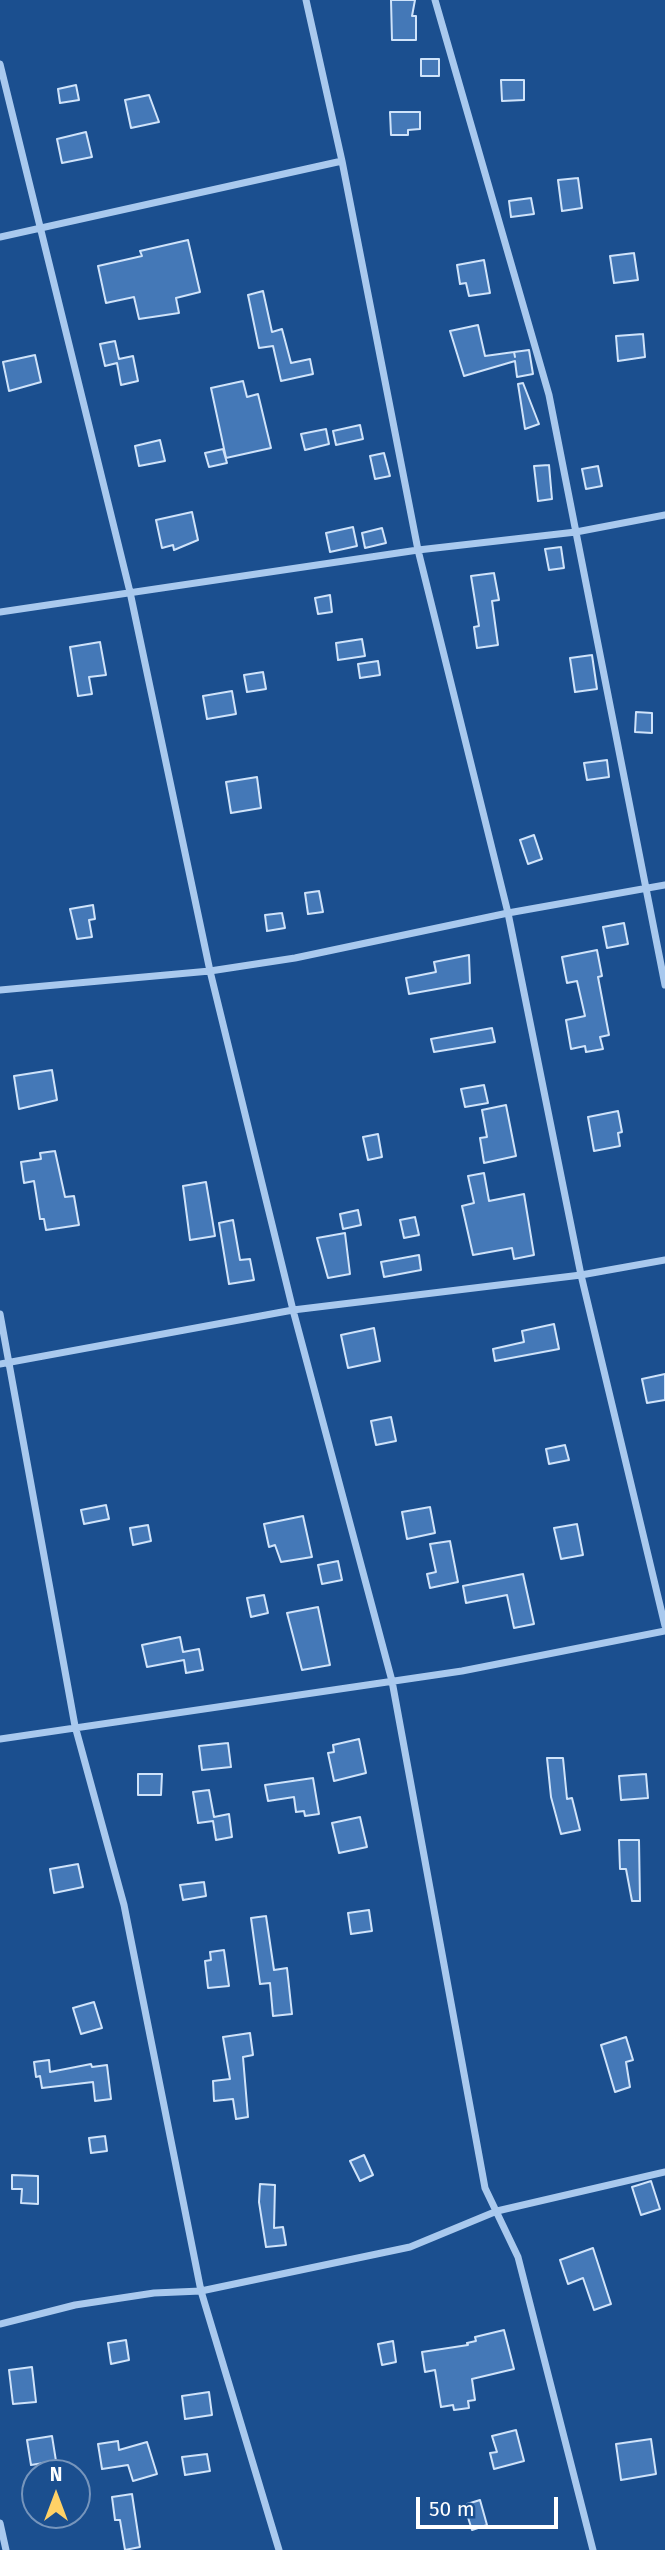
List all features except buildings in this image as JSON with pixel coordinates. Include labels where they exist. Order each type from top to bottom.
[{"type":"street","points":[[0,1739],[461,1671],[665,1629],[581,1275],[508,913],[418,550],[342,161],[306,0]]},
{"type":"street","points":[[435,0],[549,395],[665,985]]},
{"type":"street","points":[[0,64],[130,592],[210,971],[293,1310],[392,1681],[485,2188],[518,2257],[593,2550]]},
{"type":"street","points":[[0,237],[40,231],[342,161]]},
{"type":"street","points":[[0,612],[418,550],[576,532],[665,515]]},
{"type":"street","points":[[0,990],[210,971],[295,958],[508,913],[665,886]]},
{"type":"street","points":[[0,1364],[293,1310],[581,1275],[665,1260]]},
{"type":"street","points":[[0,1314],[11,1362],[75,1726],[124,1905],[201,2291],[279,2550]]},
{"type":"street","points":[[0,2324],[75,2305],[154,2293],[201,2291],[410,2247],[497,2210],[665,2172]]},
{"type":"street","points":[[0,2524],[6,2550]]}]
